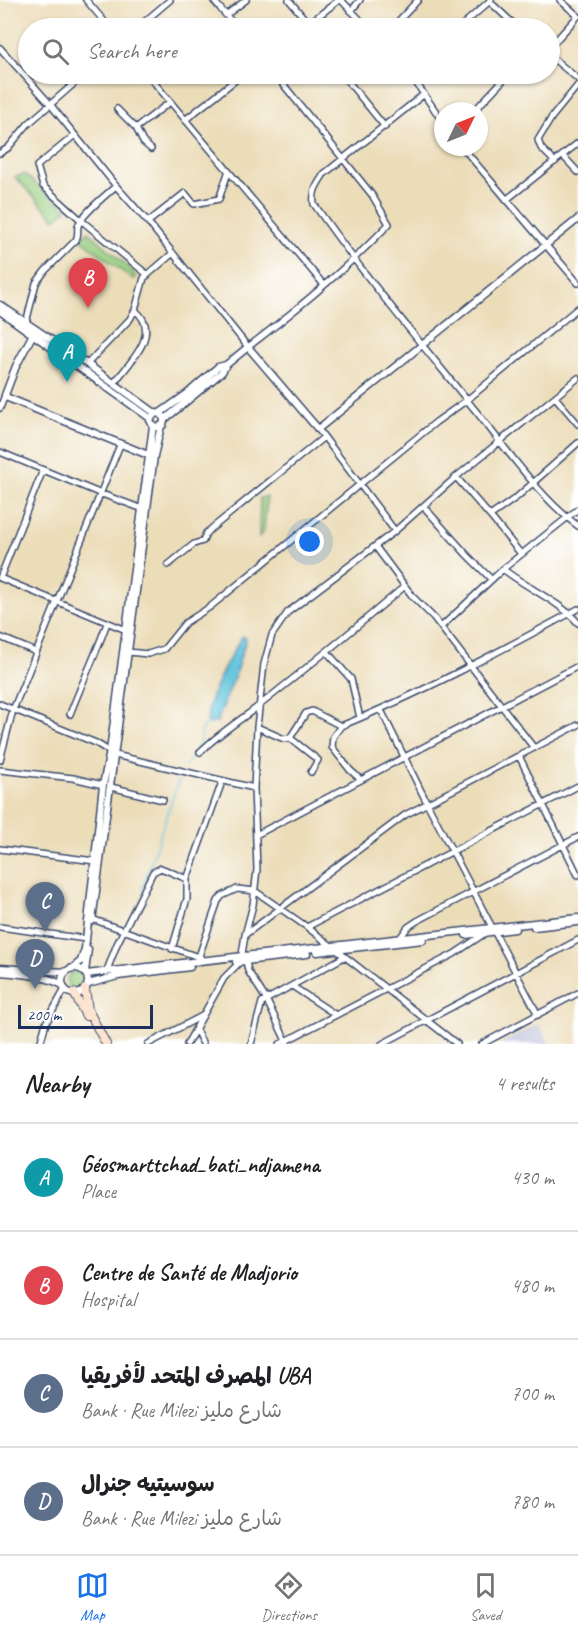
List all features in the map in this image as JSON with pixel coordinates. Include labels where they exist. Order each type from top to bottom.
[{"type":"main road","points":[[86,986],[88,1010],[106,1044]]},
{"type":"main road","points":[[74,993],[100,1044]]},
{"type":"street","points":[[86,0],[101,18]]},
{"type":"street","points":[[149,18],[170,0]]},
{"type":"street","points":[[213,0],[229,18]]},
{"type":"street","points":[[226,15],[246,0]]},
{"type":"street","points":[[289,0],[304,18]]},
{"type":"street","points":[[317,18],[340,0],[358,18]]},
{"type":"street","points":[[351,11],[360,0]]},
{"type":"street","points":[[401,18],[418,0]]},
{"type":"street","points":[[560,0],[578,16],[560,35]]},
{"type":"street","points":[[470,18],[489,1],[507,18]]},
{"type":"street","points":[[0,48],[18,68]]},
{"type":"street","points":[[560,65],[578,79]]},
{"type":"street","points":[[32,84],[318,429],[395,531]]},
{"type":"street","points":[[0,153],[5,151],[28,124],[73,84]]},
{"type":"street","points":[[155,84],[324,285]]},
{"type":"street","points":[[185,120],[230,84]]},
{"type":"street","points":[[0,970],[66,972],[73,968],[84,955],[103,785],[113,753],[128,652],[153,426],[150,422],[155,415],[187,394],[218,368],[226,365],[324,285],[389,224],[372,195],[283,84]]},
{"type":"street","points":[[350,84],[384,127]]},
{"type":"street","points":[[418,84],[434,109]]},
{"type":"street","points":[[483,102],[500,84]]},
{"type":"street","points":[[555,162],[540,148],[538,140],[552,117],[578,85]]},
{"type":"street","points":[[423,94],[324,174],[312,195],[314,204],[353,260],[422,346],[533,481],[567,519],[578,526]]},
{"type":"street","points":[[136,128],[170,102]]},
{"type":"street","points":[[117,109],[136,128],[143,142],[151,149]]},
{"type":"street","points":[[75,135],[37,166],[43,186],[148,275]]},
{"type":"street","points":[[506,200],[578,143]]},
{"type":"street","points":[[469,156],[578,283]]},
{"type":"street","points":[[563,156],[578,172]]},
{"type":"street","points":[[148,222],[185,193],[194,204],[219,199],[228,173]]},
{"type":"street","points":[[26,323],[36,283],[76,240],[79,235],[78,225],[88,212],[116,186]]},
{"type":"street","points":[[318,429],[578,219]]},
{"type":"street","points":[[87,364],[130,319],[135,310],[141,285],[148,275],[173,254]]},
{"type":"street","points":[[0,305],[114,383],[163,423]]},
{"type":"street","points":[[128,652],[148,654],[164,649],[185,623],[210,607],[578,308]]},
{"type":"street","points":[[114,383],[144,342],[147,332],[141,315],[135,310]]},
{"type":"street","points":[[0,311],[155,415]]},
{"type":"street","points":[[0,408],[16,366],[33,334]]},
{"type":"street","points":[[153,426],[163,423],[222,372],[226,365]]},
{"type":"street","points":[[484,933],[454,954],[284,1043],[266,999],[248,971],[243,958],[245,935],[255,891],[254,788],[258,706],[268,646],[278,625],[288,612],[303,599],[395,531],[456,477],[578,378]]},
{"type":"street","points":[[5,395],[10,400],[148,455]]},
{"type":"street","points":[[555,397],[578,424]]},
{"type":"street","points":[[0,970],[50,978],[74,993],[82,992],[86,986],[85,973],[111,787],[126,630],[154,456],[163,423]]},
{"type":"street","points":[[168,566],[194,544],[203,541],[206,533],[324,437]]},
{"type":"street","points":[[490,516],[517,497],[578,443]]},
{"type":"street","points":[[0,760],[13,710],[120,445]]},
{"type":"street","points":[[0,452],[99,494],[145,509]]},
{"type":"street","points":[[43,470],[0,578],[126,630]]},
{"type":"street","points":[[456,477],[521,554]]},
{"type":"street","points":[[424,507],[491,579]]},
{"type":"street","points":[[441,627],[491,579],[578,509]]},
{"type":"street","points":[[375,546],[534,748]]},
{"type":"street","points":[[503,569],[570,613],[578,623]]},
{"type":"street","points":[[200,752],[222,731],[327,652],[405,586]]},
{"type":"street","points":[[360,779],[332,747],[333,737],[341,726],[381,710],[578,609]]},
{"type":"street","points":[[70,714],[87,670],[98,651],[107,623]]},
{"type":"street","points":[[0,637],[36,652]]},
{"type":"street","points":[[327,652],[351,679],[360,718]]},
{"type":"street","points":[[256,835],[578,666]]},
{"type":"street","points":[[0,704],[96,743],[113,753],[222,782],[254,788]]},
{"type":"street","points":[[381,710],[538,1015]]},
{"type":"street","points":[[257,727],[284,739],[290,738],[309,712],[315,711],[341,726]]},
{"type":"street","points":[[245,935],[385,828],[427,803],[578,725]]},
{"type":"street","points":[[290,738],[318,760],[311,772]]},
{"type":"street","points":[[519,756],[561,845],[578,875]]},
{"type":"street","points":[[0,770],[73,778],[103,785]]},
{"type":"street","points":[[172,949],[187,899],[187,879],[222,782]]},
{"type":"street","points":[[307,927],[578,786]]},
{"type":"street","points":[[111,787],[163,801]]},
{"type":"street","points":[[400,938],[408,927],[578,837]]},
{"type":"street","points":[[0,849],[95,861]]},
{"type":"street","points":[[106,973],[153,872],[161,868],[187,879]]},
{"type":"street","points":[[197,961],[218,901],[222,896],[237,889],[255,891],[307,927],[456,1044]]},
{"type":"street","points":[[92,919],[125,930],[197,961]]},
{"type":"street","points":[[333,948],[400,938],[578,920]]},
{"type":"street","points":[[0,927],[86,939]]},
{"type":"street","points":[[86,986],[117,976],[243,958],[495,930]]},
{"type":"street","points":[[382,1044],[578,940]]},
{"type":"street","points":[[251,1044],[260,1004],[344,957]]},
{"type":"street","points":[[73,968],[85,973],[106,973],[197,961],[243,958]]},
{"type":"street","points":[[187,1044],[224,978],[243,958]]},
{"type":"street","points":[[40,1044],[46,1023],[64,987],[63,978],[66,972]]},
{"type":"street","points":[[292,986],[336,1015]]},
{"type":"street","points":[[482,1044],[578,993]]},
{"type":"street","points":[[148,1044],[202,1016]]},
{"type":"street","points":[[196,1030],[203,1044]]},
{"type":"shaded area","points":[[539,1024],[550,1044],[500,1044]]},
{"type":"green space","points":[[24,174],[67,209],[55,219],[15,177]]},
{"type":"green space","points":[[88,231],[132,270],[136,278],[132,279],[81,239]]},
{"type":"green space","points":[[267,497],[264,530],[259,537],[260,498]]},
{"type":"green space","points":[[72,972],[80,972],[85,977],[83,988],[72,990],[67,985],[67,977]]},
{"type":"water","points":[[244,636],[246,639],[234,678],[217,722],[209,724],[207,716],[209,706],[218,680]]},
{"type":"waterway","points":[[185,767],[198,748],[201,731],[207,722]]},
{"type":"waterway","points":[[142,889],[179,779]]},
{"type":"place","name":"Centre de Santé de Madjorio","points":[[88,308]]},
{"type":"place","name":"Géosmarttchad_bati_ndjamena","points":[[67,382]]},
{"type":"place","name":"المصرف المتحد لأفريقيا UBA","points":[[45,932]]},
{"type":"place","name":"سوسيتيه جنرال","points":[[35,989]]}]
